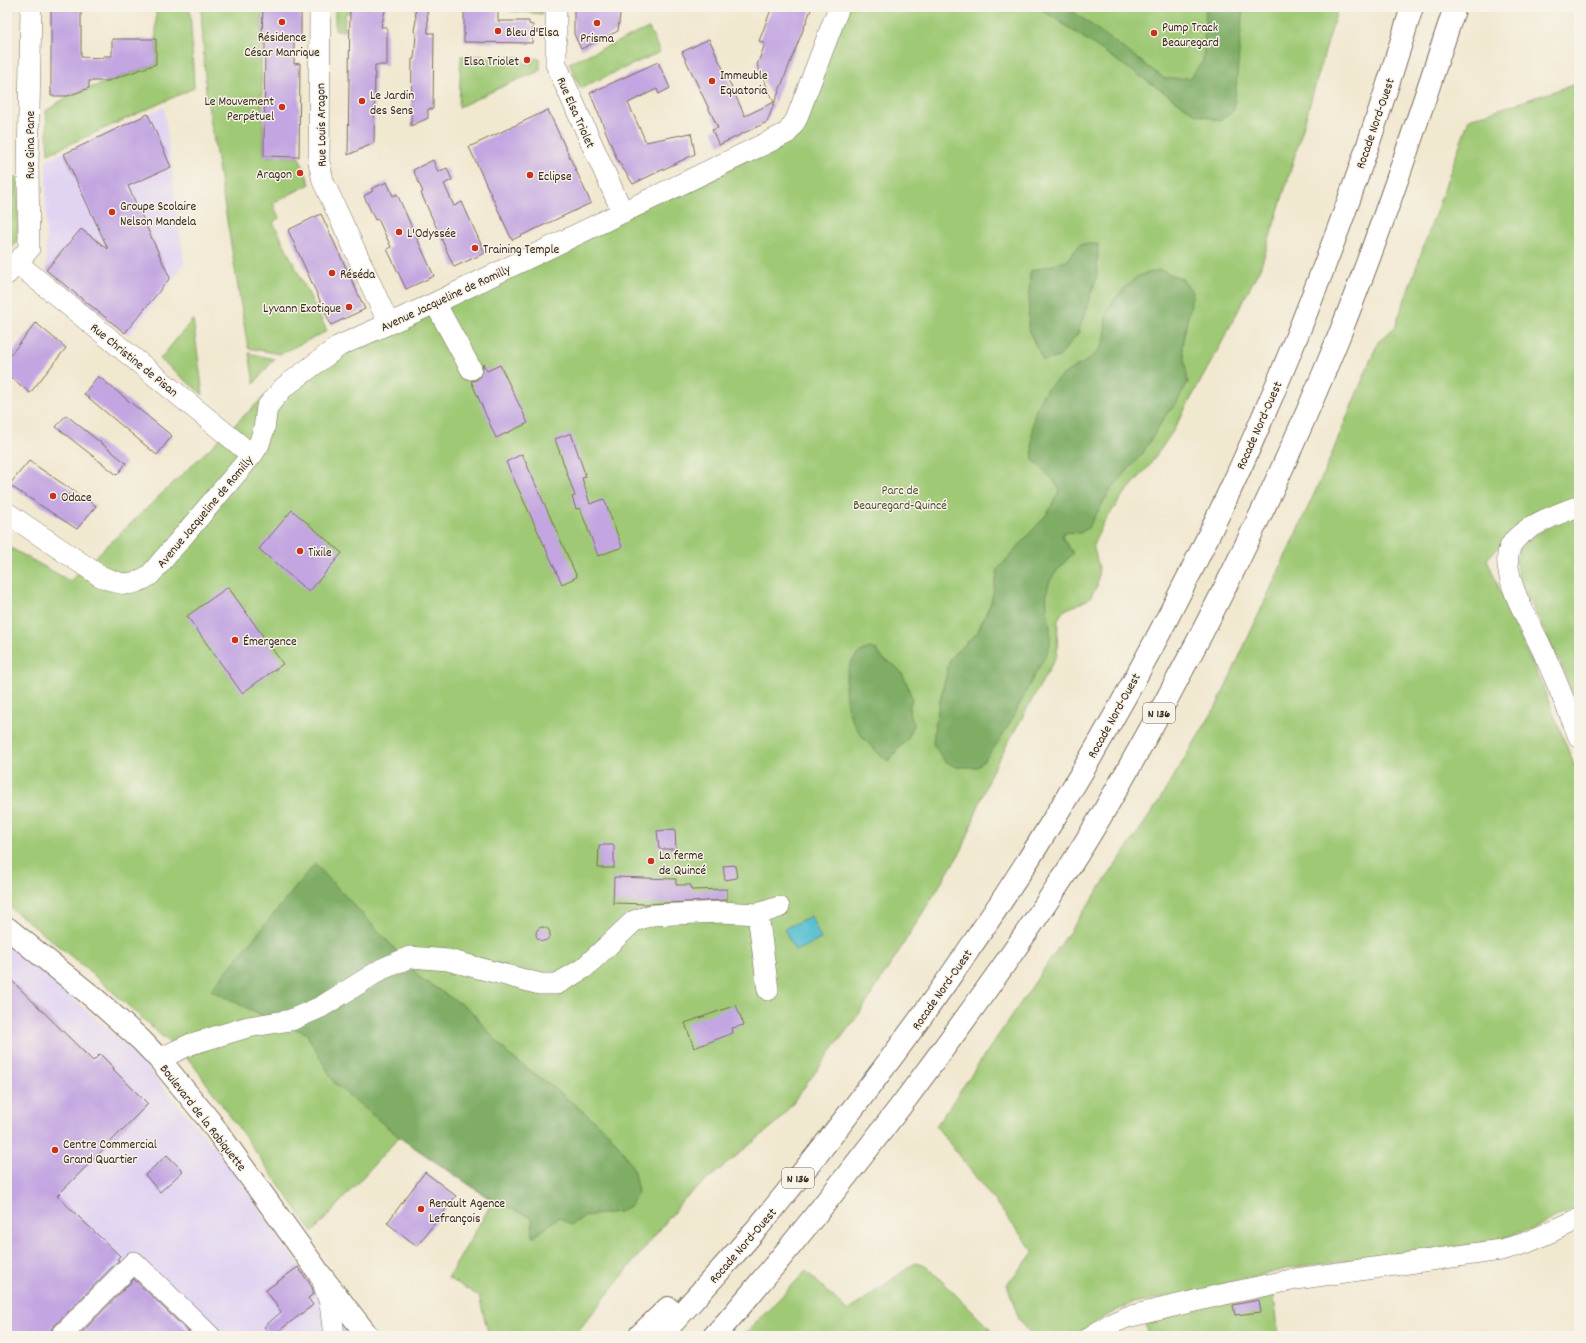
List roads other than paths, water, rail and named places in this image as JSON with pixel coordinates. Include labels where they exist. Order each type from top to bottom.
[{"type":"main road","name":"Rocade Nord-Ouest","points":[[660,1336],[776,1205],[851,1111],[948,979],[1038,844],[1134,678],[1170,611],[1232,484],[1294,343],[1329,254],[1386,92],[1412,7]]},
{"type":"main road","name":"N 136","points":[[714,1336],[835,1192],[966,1019],[1034,921],[1079,851],[1103,812],[1173,688],[1242,554],[1308,410],[1337,341],[1422,108],[1454,7]]},
{"type":"main road","name":"Boulevard de la Robiquette","points":[[7,928],[94,998],[141,1040],[158,1059],[209,1120],[320,1275],[368,1336]]},
{"type":"main road","points":[[639,1336],[679,1297],[742,1245]]},
{"type":"street","name":"Rue Gina Pane","points":[[12,269],[29,249],[28,165],[31,7]]},
{"type":"street","name":"Rue Louis Aragon","points":[[320,7],[319,162],[323,180],[389,324]]},
{"type":"street","name":"Rue Elsa Triolet","points":[[556,7],[556,64],[622,211]]},
{"type":"street","name":"Avenue Jacqueline de Romilly","points":[[7,513],[100,576],[115,583],[128,584],[139,582],[150,575],[252,455],[264,429],[267,407],[283,388],[338,346],[435,303],[622,211],[787,133],[796,120],[839,7]]},
{"type":"street","name":"Rue Christine de Pisan","points":[[12,269],[252,455]]},
{"type":"street","points":[[435,303],[471,369]]},
{"type":"street","points":[[1579,506],[1549,518],[1524,533],[1511,545],[1507,561],[1508,570],[1515,591],[1549,664],[1579,737]]},
{"type":"street","points":[[158,1059],[191,1044],[233,1032],[291,1020],[320,1007],[382,969],[410,957],[448,960],[540,984],[557,984],[584,968],[634,921],[652,915],[721,912],[758,914],[779,907]]},
{"type":"street","points":[[758,914],[768,990]]},
{"type":"street","points":[[1092,1336],[1111,1324],[1133,1315],[1223,1294],[1296,1279],[1501,1250],[1526,1243],[1579,1218]]},
{"type":"street","points":[[61,1336],[134,1262],[210,1336]]},
{"type":"street","points":[[320,1275],[330,1303],[334,1336]]},
{"type":"water","points":[[811,916],[821,939],[795,951],[784,929]]},
{"type":"place","name":"Résidence César Manrique","points":[[282,22]]},
{"type":"place","name":"Prisma","points":[[597,23]]},
{"type":"place","name":"Bleu d'Elsa","points":[[498,31]]},
{"type":"place","name":"Pump Track Beauregard","points":[[1154,33]]},
{"type":"place","name":"Elsa Triolet","points":[[527,60]]},
{"type":"place","name":"Immeuble Equatoria","points":[[712,81]]},
{"type":"place","name":"Le Jardin des Sens","points":[[362,101]]},
{"type":"place","name":"Le Mouvement Perpétuel","points":[[282,107]]},
{"type":"place","name":"Aragon","points":[[300,173]]},
{"type":"place","name":"Eclipse","points":[[530,175]]},
{"type":"place","name":"Groupe Scolaire Nelson Mandela","points":[[112,212]]},
{"type":"place","name":"L'Odyssée","points":[[399,232]]},
{"type":"place","name":"Training Temple","points":[[475,248]]},
{"type":"place","name":"Réséda","points":[[332,273]]},
{"type":"place","name":"Lyvann Exotique","points":[[349,307]]},
{"type":"place","name":"Odace","points":[[53,496]]},
{"type":"place","name":"Tixile","points":[[300,551]]},
{"type":"place","name":"Émergence","points":[[235,640]]},
{"type":"place","name":"La ferme de Quincé","points":[[651,861]]},
{"type":"place","name":"Centre Commercial Grand Quartier","points":[[55,1150]]},
{"type":"place","name":"Renault Agence Lefrançois","points":[[421,1209]]},
{"type":"park label","name":"Parc de Beauregard-Quincé","points":[[900,496]]}]
